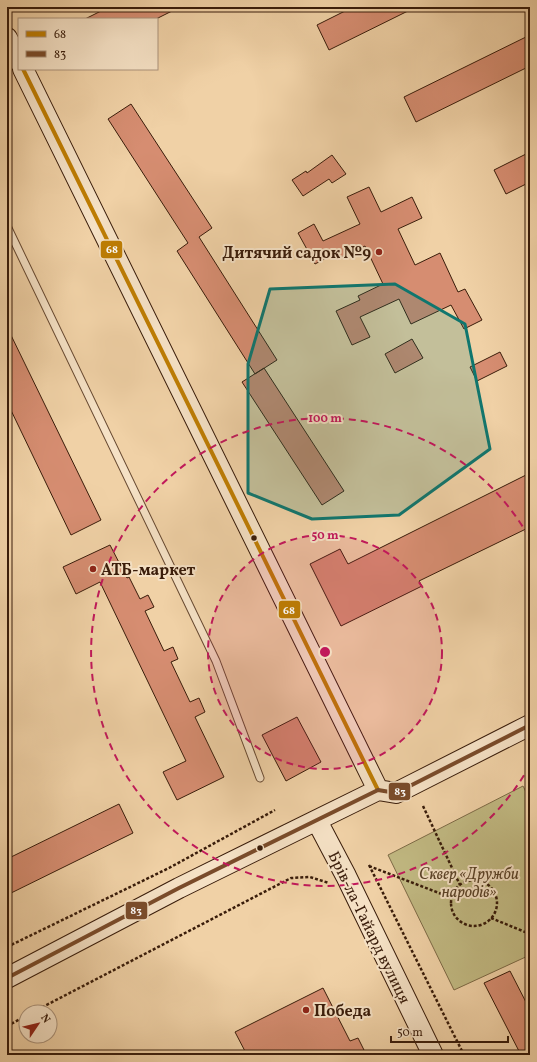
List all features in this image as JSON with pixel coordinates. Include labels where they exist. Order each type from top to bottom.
[{"type":"main road","points":[[7,38],[18,59]]},
{"type":"main road","points":[[23,70],[378,790]]},
{"type":"main road","points":[[7,978],[180,888],[378,790],[396,793],[530,725]]},
{"type":"main road","name":"Брів-ла-Гайард вулиця","points":[[317,821],[346,876],[433,1055]]},
{"type":"lane","points":[[7,226],[216,660],[260,778]]},
{"type":"path","points":[[422,806],[460,885]]},
{"type":"path","points":[[7,947],[169,868],[275,810]]},
{"type":"path","points":[[452,898],[369,866],[464,1055]]},
{"type":"path","points":[[48,1004],[291,878],[310,877],[332,883]]},
{"type":"path","points":[[466,881],[481,881],[493,890],[496,896],[497,904],[491,918],[478,925],[471,925],[464,923],[458,918],[453,912],[451,905],[455,891],[460,885],[466,881]]},
{"type":"path","points":[[491,918],[530,934]]},
{"type":"path","points":[[7,1026],[18,1020]]},
{"type":"highlighted area","points":[[395,284],[465,324],[490,449],[399,515],[312,519],[248,493],[248,364],[270,289]]},
{"type":"green space","name":"Сквер «Дружби народів»","points":[[523,786],[530,800],[530,955],[454,990],[388,855]]},
{"type":"building","points":[[109,7],[180,7],[158,18],[87,18]]},
{"type":"building","points":[[353,7],[416,7],[329,50],[317,25]]},
{"type":"building","points":[[530,35],[530,66],[416,122],[404,97]]},
{"type":"building","points":[[131,104],[212,228],[199,237],[277,360],[255,374],[177,251],[188,243],[108,119]]},
{"type":"building","points":[[530,152],[530,182],[506,194],[494,170]]},
{"type":"building","points":[[332,155],[346,174],[332,183],[329,179],[303,196],[292,180],[306,171],[307,173]]},
{"type":"building","points":[[369,187],[381,212],[412,197],[422,218],[398,229],[415,265],[440,253],[458,292],[465,289],[482,320],[464,329],[451,305],[411,324],[399,299],[360,317],[370,337],[352,345],[336,311],[360,300],[358,296],[383,284],[365,246],[339,258],[336,253],[315,264],[298,233],[314,224],[323,241],[360,224],[347,197]]},
{"type":"building","points":[[7,327],[101,520],[71,535],[7,402]]},
{"type":"building","points":[[412,339],[423,358],[395,373],[385,354]]},
{"type":"building","points":[[500,352],[507,366],[477,381],[470,367]]},
{"type":"building","points":[[264,368],[344,491],[322,505],[242,382]]},
{"type":"building","points":[[530,473],[530,527],[419,581],[422,586],[341,626],[310,564],[340,549],[348,564]]},
{"type":"building","points":[[110,545],[140,599],[148,595],[154,607],[145,611],[164,651],[173,647],[178,659],[171,662],[190,702],[199,698],[205,712],[195,717],[224,777],[177,800],[163,772],[186,761],[100,582],[76,594],[63,567]]},
{"type":"building","points":[[297,717],[321,762],[286,781],[262,735]]},
{"type":"building","points":[[119,804],[133,833],[7,895],[7,859]]},
{"type":"building","points":[[510,971],[530,1010],[530,1055],[521,1055],[484,983]]},
{"type":"building","name":"Победа","points":[[323,988],[350,1041],[358,1038],[364,1050],[356,1054],[357,1055],[247,1055],[235,1032]]},
{"type":"transit line","name":"68","points":[[23,70],[378,790]]},
{"type":"transit line","name":"83","points":[[7,978],[179,888],[378,790],[396,793],[530,725]]},
{"type":"place","name":"Дитячий садок №9","points":[[379,252]]},
{"type":"place","name":"АТБ-маркет","points":[[93,569]]},
{"type":"place","name":"Победа","points":[[306,1010]]}]
